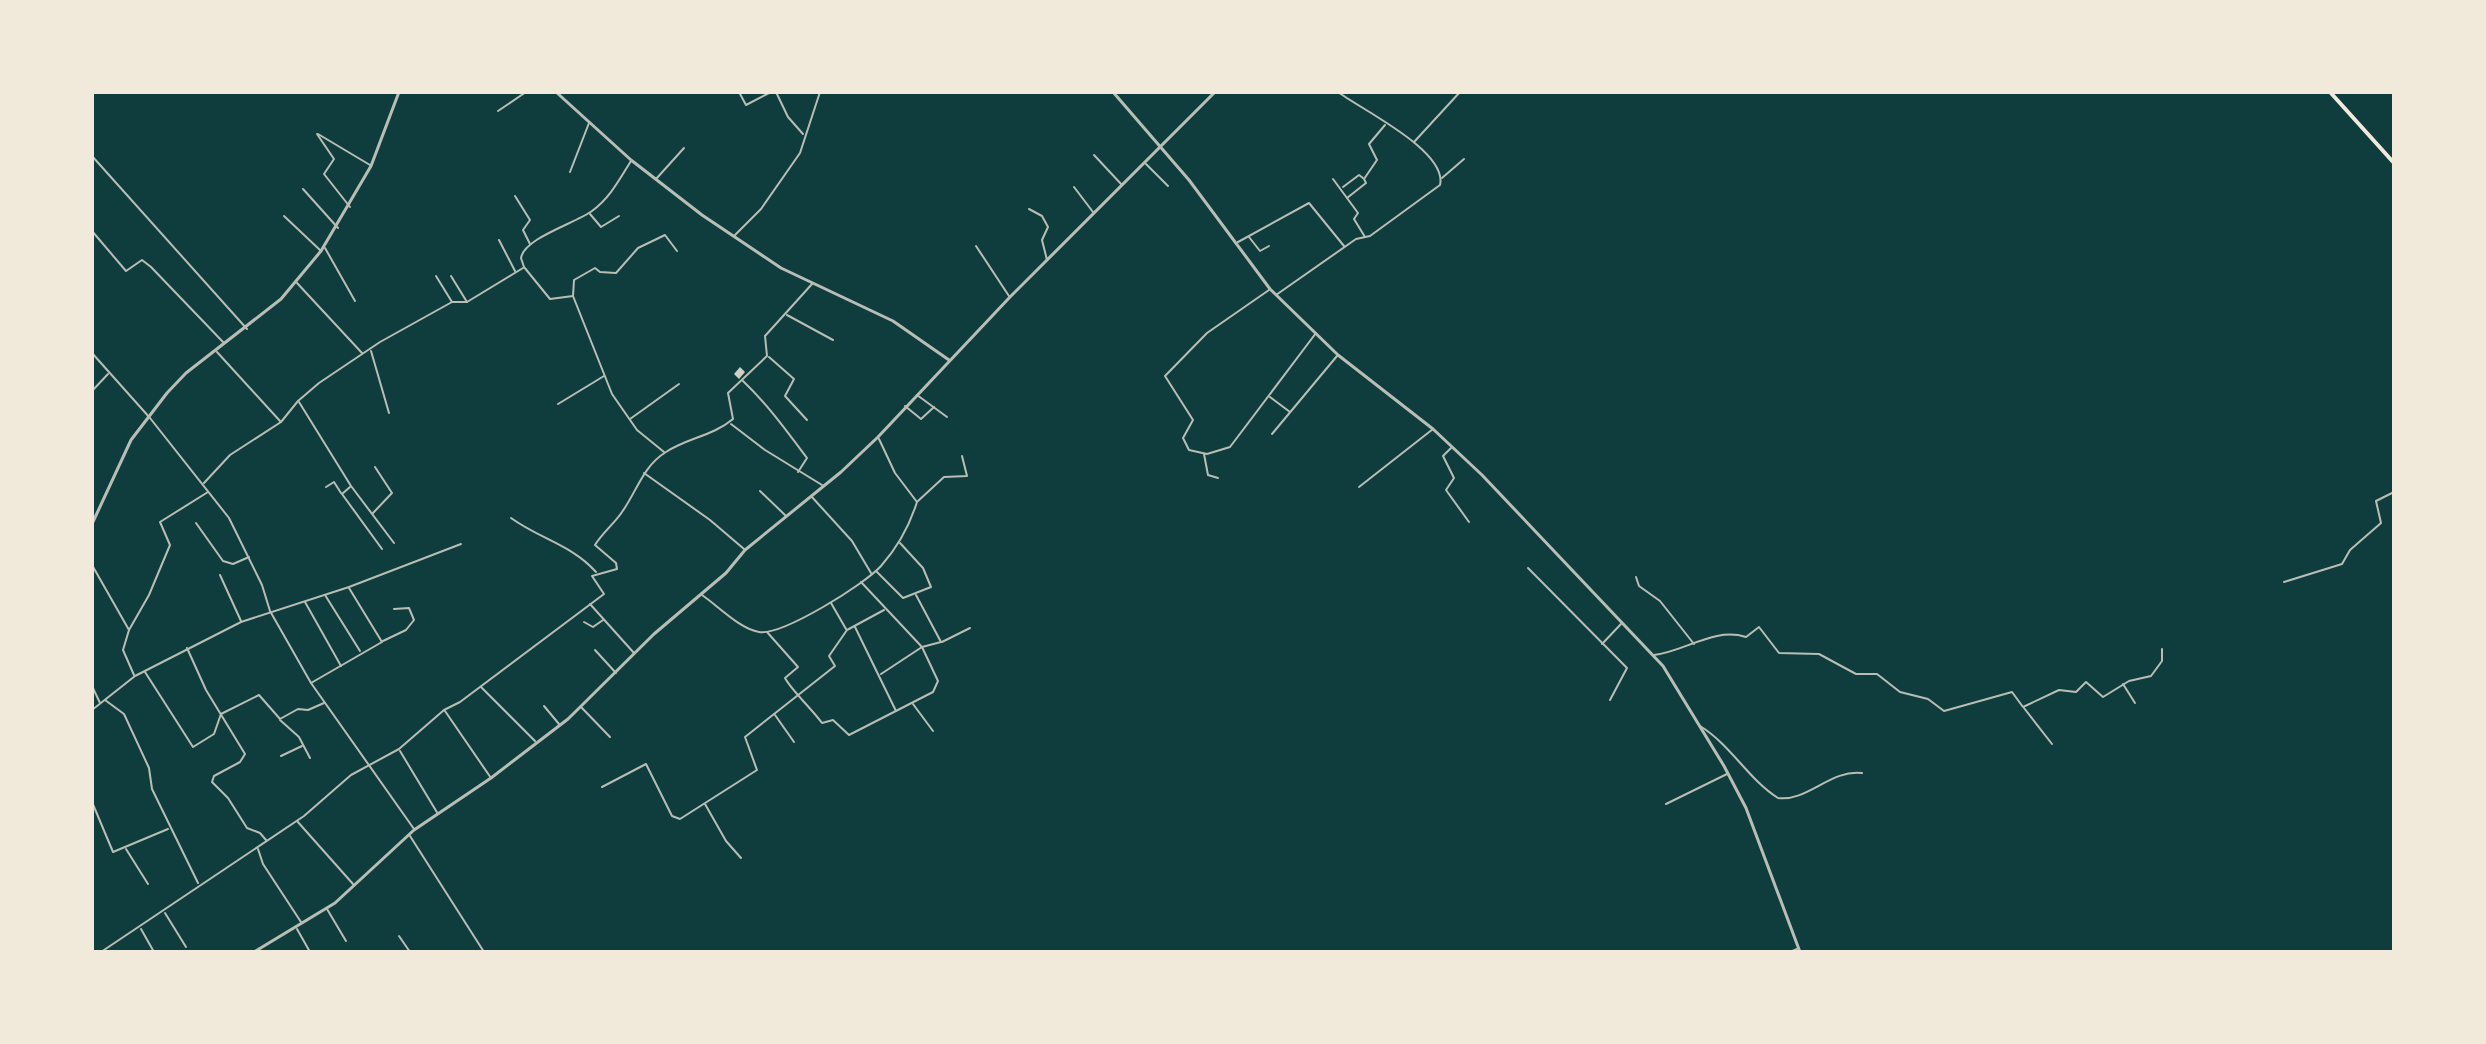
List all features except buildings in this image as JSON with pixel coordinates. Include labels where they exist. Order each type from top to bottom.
[{"type":"highway","points":[[2330,92],[2394,163]]},
{"type":"street","points":[[92,524],[131,440],[167,393],[215,349],[247,329],[297,283],[338,228],[371,166],[399,92]]},
{"type":"street","points":[[498,111],[526,92]]},
{"type":"street","points":[[556,92],[631,160],[734,236],[812,284],[893,321],[949,360]]},
{"type":"street","points":[[739,92],[746,105],[771,92]]},
{"type":"street","points":[[776,92],[790,120],[805,136]]},
{"type":"street","points":[[734,236],[761,209],[798,157],[820,92]]},
{"type":"street","points":[[1113,92],[1162,146],[1270,289],[1338,355],[1452,447],[1653,655],[1728,774],[1756,830],[1799,950],[1790,952]]},
{"type":"street","points":[[254,952],[326,908],[414,830],[491,778],[560,724],[702,594],[745,550],[878,437],[1010,297],[1215,92]]},
{"type":"street","points":[[1338,92],[1413,143],[1432,160],[1441,179]]},
{"type":"street","points":[[1413,143],[1460,92]]},
{"type":"street","points":[[570,172],[590,122]]},
{"type":"street","points":[[1364,179],[1377,160],[1369,144],[1386,124]]},
{"type":"street","points":[[350,207],[324,174],[334,159],[317,134],[323,134],[371,166]]},
{"type":"street","points":[[656,179],[684,148]]},
{"type":"street","points":[[1094,155],[1123,186]]},
{"type":"street","points":[[92,156],[247,329]]},
{"type":"street","points":[[1276,295],[1356,239],[1366,238],[1435,191],[1441,179],[1464,159]]},
{"type":"street","points":[[573,296],[552,300],[524,267],[521,252],[590,213],[611,193],[631,160]]},
{"type":"street","points":[[1145,163],[1168,186]]},
{"type":"street","points":[[1341,188],[1359,175],[1364,179],[1366,183],[1347,198]]},
{"type":"street","points":[[1333,179],[1358,213],[1354,219],[1366,238]]},
{"type":"street","points":[[1074,187],[1094,213]]},
{"type":"street","points":[[303,189],[338,228]]},
{"type":"street","points":[[515,196],[530,220],[523,230],[530,245]]},
{"type":"street","points":[[1236,243],[1309,203],[1344,247]]},
{"type":"street","points":[[1029,209],[1042,216],[1048,227],[1042,238],[1047,261]]},
{"type":"street","points":[[590,213],[601,227],[619,216]]},
{"type":"street","points":[[284,216],[323,249],[355,301]]},
{"type":"street","points":[[92,231],[126,271],[142,260],[151,267],[224,343]]},
{"type":"street","points":[[664,452],[629,419],[605,376],[573,296],[574,280],[595,268],[600,272],[616,273],[638,248],[665,235],[677,251]]},
{"type":"street","points":[[1249,236],[1260,251],[1269,246]]},
{"type":"street","points":[[499,240],[516,272]]},
{"type":"street","points":[[976,246],[1010,297]]},
{"type":"street","points":[[204,484],[230,455],[281,422],[298,401],[363,354],[452,302],[467,302],[524,267]]},
{"type":"street","points":[[436,276],[452,302]]},
{"type":"street","points":[[451,276],[467,302]]},
{"type":"street","points":[[297,283],[363,354]]},
{"type":"street","points":[[807,420],[785,396],[794,379],[767,356],[765,336],[812,284]]},
{"type":"street","points":[[1270,289],[1207,333],[1165,377],[1184,400],[1193,420],[1183,438],[1187,448],[1217,453],[1230,447],[1316,333]]},
{"type":"street","points":[[786,315],[833,340]]},
{"type":"street","points":[[215,349],[281,422]]},
{"type":"street","points":[[370,350],[389,413]]},
{"type":"street","points":[[92,353],[209,491],[250,557],[270,611],[311,683],[414,830]]},
{"type":"street","points":[[1272,434],[1338,355]]},
{"type":"street","points":[[101,952],[297,821],[351,775],[399,749],[444,710],[604,594],[592,579],[597,573],[616,570],[616,563],[595,545],[603,530],[622,513],[644,472],[664,452],[730,422],[733,416],[727,396],[767,356]]},
{"type":"street","points":[[92,391],[110,373]]},
{"type":"street","points":[[558,404],[605,376]]},
{"type":"street","points":[[742,381],[774,410],[782,428],[807,458],[798,472]]},
{"type":"street","points":[[629,419],[679,384]]},
{"type":"street","points":[[916,395],[947,417]]},
{"type":"street","points":[[1270,397],[1291,413]]},
{"type":"street","points":[[298,401],[351,486],[394,543]]},
{"type":"street","points":[[905,406],[921,419],[934,407]]},
{"type":"street","points":[[730,422],[798,472],[823,485]]},
{"type":"street","points":[[1359,487],[1433,429]]},
{"type":"street","points":[[878,437],[895,473],[917,502]]},
{"type":"street","points":[[1452,447],[1443,456],[1454,478],[1446,490],[1469,522]]},
{"type":"street","points":[[1204,453],[1208,475],[1218,478]]},
{"type":"street","points":[[702,594],[749,629],[767,632],[831,603],[876,571],[899,542],[917,502],[944,477],[967,476],[962,456]]},
{"type":"street","points":[[373,513],[392,493],[375,467]]},
{"type":"street","points":[[644,472],[745,550]]},
{"type":"street","points":[[326,487],[334,482],[382,549]]},
{"type":"street","points":[[342,494],[351,486]]},
{"type":"street","points":[[135,676],[123,650],[129,630],[149,595],[170,543],[160,522],[209,491]]},
{"type":"street","points":[[760,491],[786,516]]},
{"type":"street","points":[[2284,582],[2342,564],[2349,551],[2381,523],[2376,501],[2394,492]]},
{"type":"street","points":[[811,496],[852,541],[872,574]]},
{"type":"street","points":[[511,518],[540,536],[560,542],[597,573]]},
{"type":"street","points":[[196,523],[223,561],[233,564],[250,557]]},
{"type":"street","points":[[876,571],[900,597],[929,589],[931,583],[899,542]]},
{"type":"street","points":[[92,710],[135,676],[186,647],[241,622],[349,587],[461,544]]},
{"type":"street","points":[[92,565],[129,630]]},
{"type":"street","points":[[1528,568],[1628,670],[1610,700]]},
{"type":"street","points":[[220,575],[241,622]]},
{"type":"street","points":[[1636,577],[1639,586],[1660,601],[1695,645]]},
{"type":"street","points":[[767,632],[798,667],[785,678],[822,723],[833,720],[849,735],[935,691],[938,685],[922,647],[861,582]]},
{"type":"street","points":[[349,587],[382,642]]},
{"type":"street","points":[[325,594],[360,652]]},
{"type":"street","points":[[916,594],[941,642]]},
{"type":"street","points":[[304,601],[341,666]]},
{"type":"street","points":[[590,603],[635,654]]},
{"type":"street","points":[[831,603],[847,630]]},
{"type":"street","points":[[311,683],[360,652],[406,630],[414,620],[409,608],[394,609]]},
{"type":"street","points":[[602,787],[646,764],[673,818],[680,819],[757,770],[757,764],[743,740],[797,693],[824,678],[835,666],[829,656],[847,630],[884,610]]},
{"type":"street","points":[[584,622],[595,627],[604,618]]},
{"type":"street","points":[[1601,645],[1621,624]]},
{"type":"street","points":[[855,626],[881,674],[896,711]]},
{"type":"street","points":[[1653,655],[1695,645],[1719,634],[1746,637],[1759,627],[1779,653],[1789,650],[1819,654],[1856,674],[1881,676],[1900,692],[1928,699],[1944,711],[2012,692],[2052,744]]},
{"type":"street","points":[[881,674],[922,647],[970,628]]},
{"type":"street","points":[[186,647],[245,756],[214,776],[212,782],[228,798],[247,828],[260,833],[266,840]]},
{"type":"street","points":[[2023,707],[2059,690],[2076,692],[2084,682],[2103,697],[2155,673],[2162,661],[2162,649]]},
{"type":"street","points":[[595,650],[616,673]]},
{"type":"street","points":[[144,671],[190,746],[197,746],[214,734],[221,714],[259,695],[310,758]]},
{"type":"street","points":[[2124,685],[2135,703]]},
{"type":"street","points":[[92,686],[100,704]]},
{"type":"street","points":[[480,686],[536,742]]},
{"type":"street","points":[[105,700],[124,714],[149,768],[152,789],[199,884]]},
{"type":"street","points":[[280,719],[298,709],[308,710],[324,703]]},
{"type":"street","points":[[913,703],[933,731]]},
{"type":"street","points":[[544,706],[560,724]]},
{"type":"street","points":[[580,706],[610,737]]},
{"type":"street","points":[[444,710],[491,778]]},
{"type":"street","points":[[774,714],[794,742]]},
{"type":"street","points":[[1699,725],[1734,752],[1759,782],[1778,798],[1796,795],[1838,775],[1862,773]]},
{"type":"street","points":[[281,756],[303,746]]},
{"type":"street","points":[[399,749],[439,814]]},
{"type":"street","points":[[1666,804],[1728,774]]},
{"type":"street","points":[[92,802],[111,850],[126,848],[170,828]]},
{"type":"street","points":[[704,803],[726,841],[741,858]]},
{"type":"street","points":[[297,821],[353,885]]},
{"type":"street","points":[[410,836],[484,952]]},
{"type":"street","points":[[126,848],[148,884]]},
{"type":"street","points":[[257,848],[263,864],[302,924]]},
{"type":"street","points":[[326,908],[346,941]]},
{"type":"street","points":[[164,912],[186,947]]},
{"type":"street","points":[[141,927],[154,952]]},
{"type":"street","points":[[296,928],[310,952]]},
{"type":"street","points":[[399,936],[410,952]]}]
